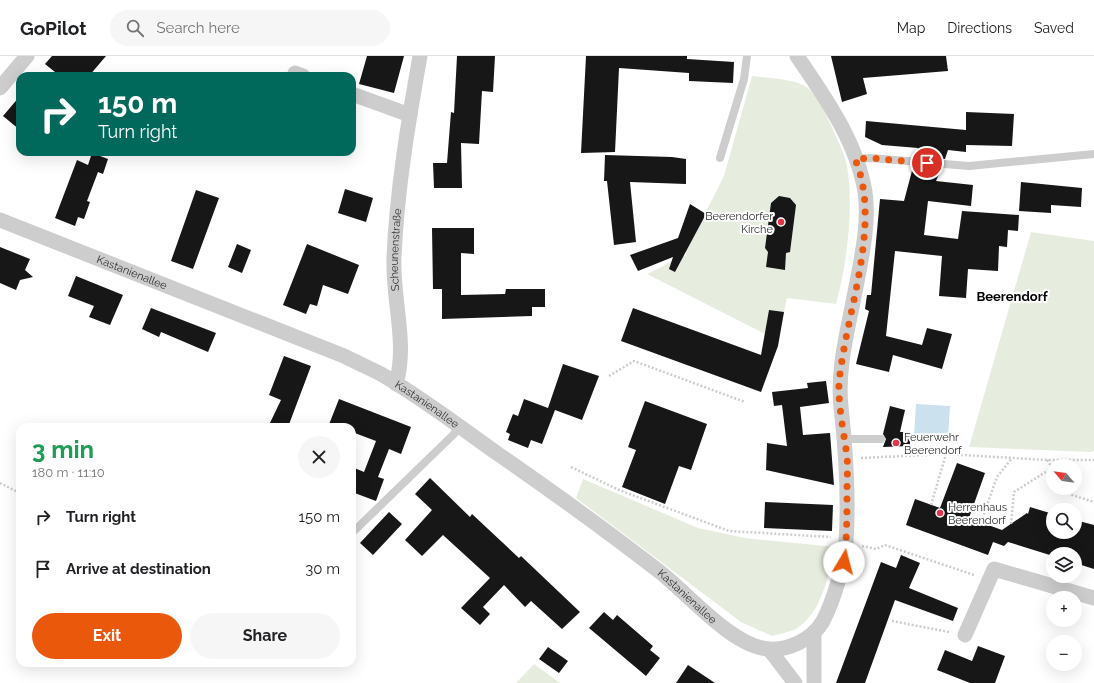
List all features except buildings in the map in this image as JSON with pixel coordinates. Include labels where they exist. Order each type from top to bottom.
[{"type":"street","points":[[0,88],[27,56]]},
{"type":"street","name":"Scheunenstraße","points":[[396,384],[401,360],[394,259],[401,166],[420,56]]},
{"type":"street","points":[[769,650],[783,649],[797,644],[814,632],[822,621],[837,585],[844,562],[846,544],[847,458],[839,386],[842,359],[858,275],[866,221],[865,193],[855,159],[830,105],[797,56]]},
{"type":"street","points":[[356,95],[410,115]]},
{"type":"street","name":"Kastanienallee","points":[[0,220],[344,356],[381,374],[546,487],[662,573],[718,624],[751,646],[769,650]]},
{"type":"street","points":[[965,635],[994,569],[1094,598]]},
{"type":"street","points":[[814,632],[814,683]]},
{"type":"street","points":[[769,650],[795,683]]},
{"type":"lane","points":[[720,158],[744,79],[747,56]]},
{"type":"lane","points":[[855,159],[870,158],[969,166],[1094,154]]},
{"type":"lane","points":[[356,529],[460,427]]},
{"type":"lane","points":[[844,439],[881,439]]},
{"type":"path","points":[[609,376],[634,361],[745,402]]},
{"type":"path","points":[[847,458],[946,454],[1046,460]]},
{"type":"path","points":[[931,504],[946,454]]},
{"type":"path","points":[[981,522],[997,477],[1012,458]]},
{"type":"path","points":[[1082,460],[1094,460]]},
{"type":"path","points":[[571,467],[619,490],[729,530],[835,538],[846,544],[876,549],[886,545],[989,580]]},
{"type":"path","points":[[1011,524],[1014,492],[1046,472]]},
{"type":"path","points":[[0,483],[16,491]]},
{"type":"path","points":[[1072,495],[1094,502]]},
{"type":"path","points":[[892,621],[965,635]]},
{"type":"green space","points":[[752,76],[798,83],[813,93],[819,101],[841,148],[846,162],[849,178],[850,214],[846,252],[836,304],[787,298],[779,336],[765,334],[647,274],[686,255],[686,251],[724,176]]},
{"type":"green space","points":[[1031,232],[1094,241],[1094,451],[1091,452],[969,447]]},
{"type":"green space","points":[[583,479],[698,528],[745,538],[836,547],[823,592],[813,613],[796,629],[772,636],[741,622],[576,498]]},
{"type":"green space","points":[[534,664],[560,683],[516,683]]},
{"type":"water","points":[[916,404],[950,406],[948,438],[914,436]]},
{"type":"place","name":"Beerendorfer Kirche","points":[[781,222]]},
{"type":"place","name":"Feuerwehr Beerendorf","points":[[896,443]]},
{"type":"place","name":"Herrenhaus Beerendorf","points":[[940,513]]},
{"type":"district","name":"Beerendorf","points":[[1012,296]]},
{"type":"route","points":[[844,562],[846,544],[847,458],[839,386],[842,359],[858,275],[866,221],[865,193],[859,168],[855,159],[870,158],[927,163]]}]
